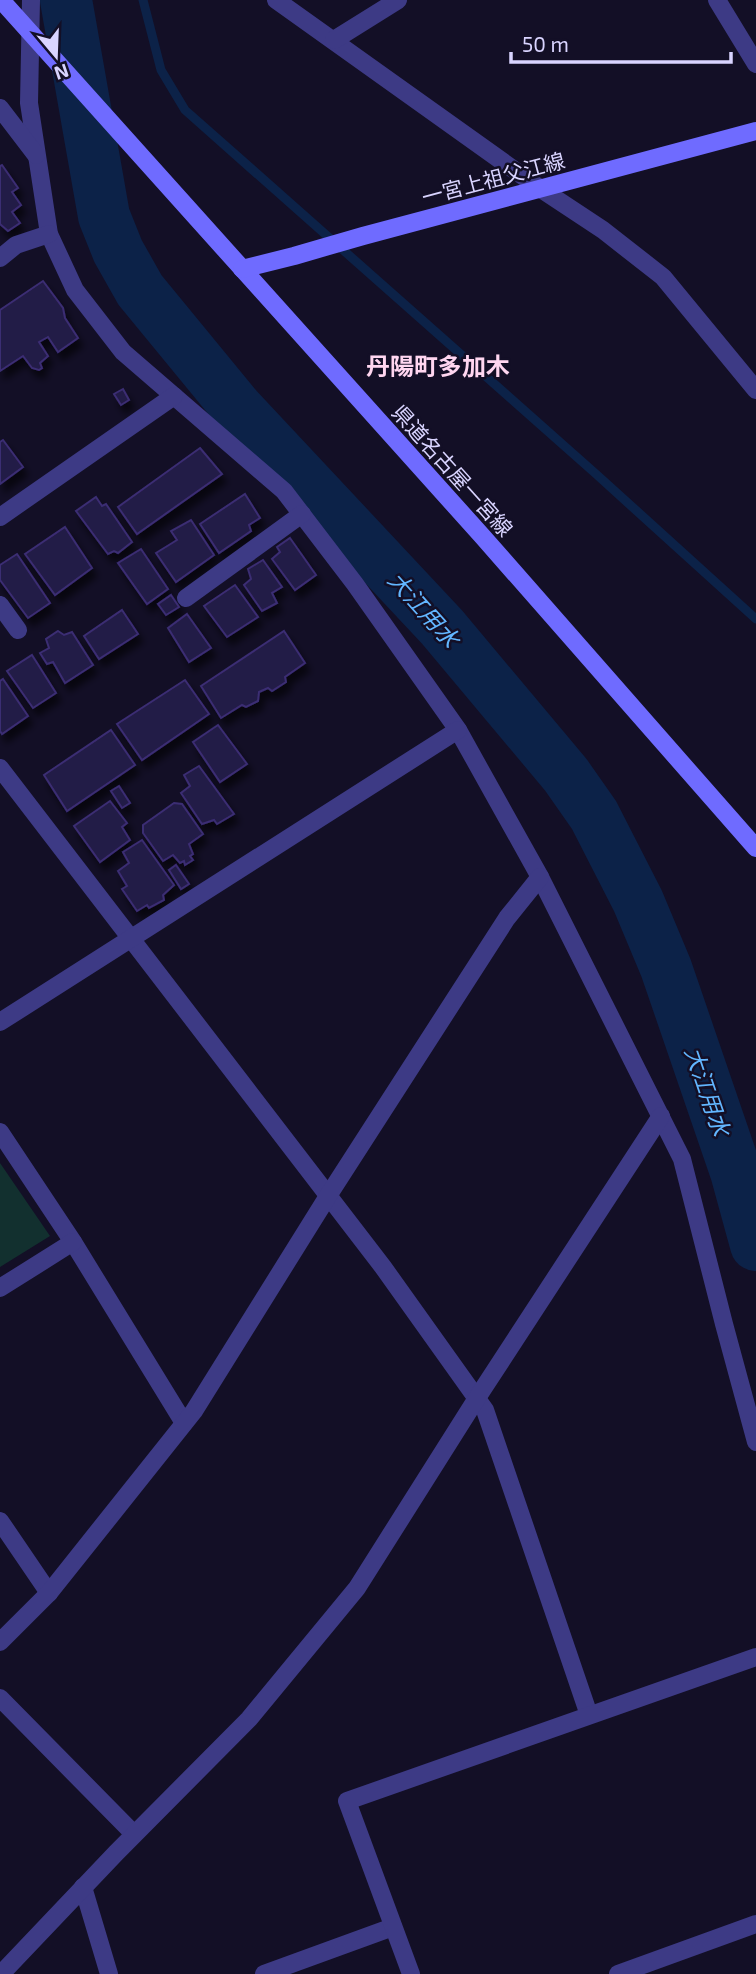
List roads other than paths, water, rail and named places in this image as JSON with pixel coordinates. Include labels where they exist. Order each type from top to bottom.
[{"type":"main road","name":"県道名古屋一宮線","points":[[1,0],[483,537],[756,848]]},
{"type":"main road","name":"一宮上祖父江線","points":[[242,268],[756,131]]},
{"type":"street","points":[[31,0],[36,39],[30,103],[49,234],[75,290],[123,352],[284,491],[355,584],[458,730],[540,877],[682,1159],[756,1443]]},
{"type":"street","points":[[276,0],[541,189],[603,230],[663,278],[756,390]]},
{"type":"street","points":[[334,40],[398,0]]},
{"type":"street","points":[[717,0],[756,64]]},
{"type":"street","points":[[0,108],[38,157]]},
{"type":"street","points":[[0,258],[16,245],[49,234]]},
{"type":"street","points":[[0,517],[174,396]]},
{"type":"street","points":[[186,597],[302,514]]},
{"type":"street","points":[[0,605],[18,630]]},
{"type":"street","points":[[0,1022],[458,730]]},
{"type":"street","points":[[0,768],[383,1267],[485,1410],[589,1715]]},
{"type":"street","points":[[0,1643],[49,1593],[194,1411],[328,1196],[507,918],[540,877]]},
{"type":"street","points":[[1,1974],[134,1834],[249,1719],[356,1588],[661,1116]]},
{"type":"street","points":[[0,1132],[74,1242],[184,1423]]},
{"type":"street","points":[[0,1288],[74,1242]]},
{"type":"street","points":[[0,1521],[49,1593]]},
{"type":"street","points":[[411,1974],[347,1801],[756,1657]]},
{"type":"street","points":[[0,1698],[134,1834]]},
{"type":"street","points":[[83,1887],[109,1974]]},
{"type":"street","points":[[618,1974],[756,1924]]},
{"type":"street","points":[[264,1974],[393,1927]]},
{"type":"waterway","name":"大江用水","points":[[66,0],[104,216],[118,251],[140,290],[237,408],[442,627],[566,775],[594,815],[638,901],[666,968],[736,1172],[756,1245]]},
{"type":"waterway","points":[[143,0],[161,70],[185,110],[756,619]]},
{"type":"district","name":"丹陽町多加木","points":[[438,365]]}]
